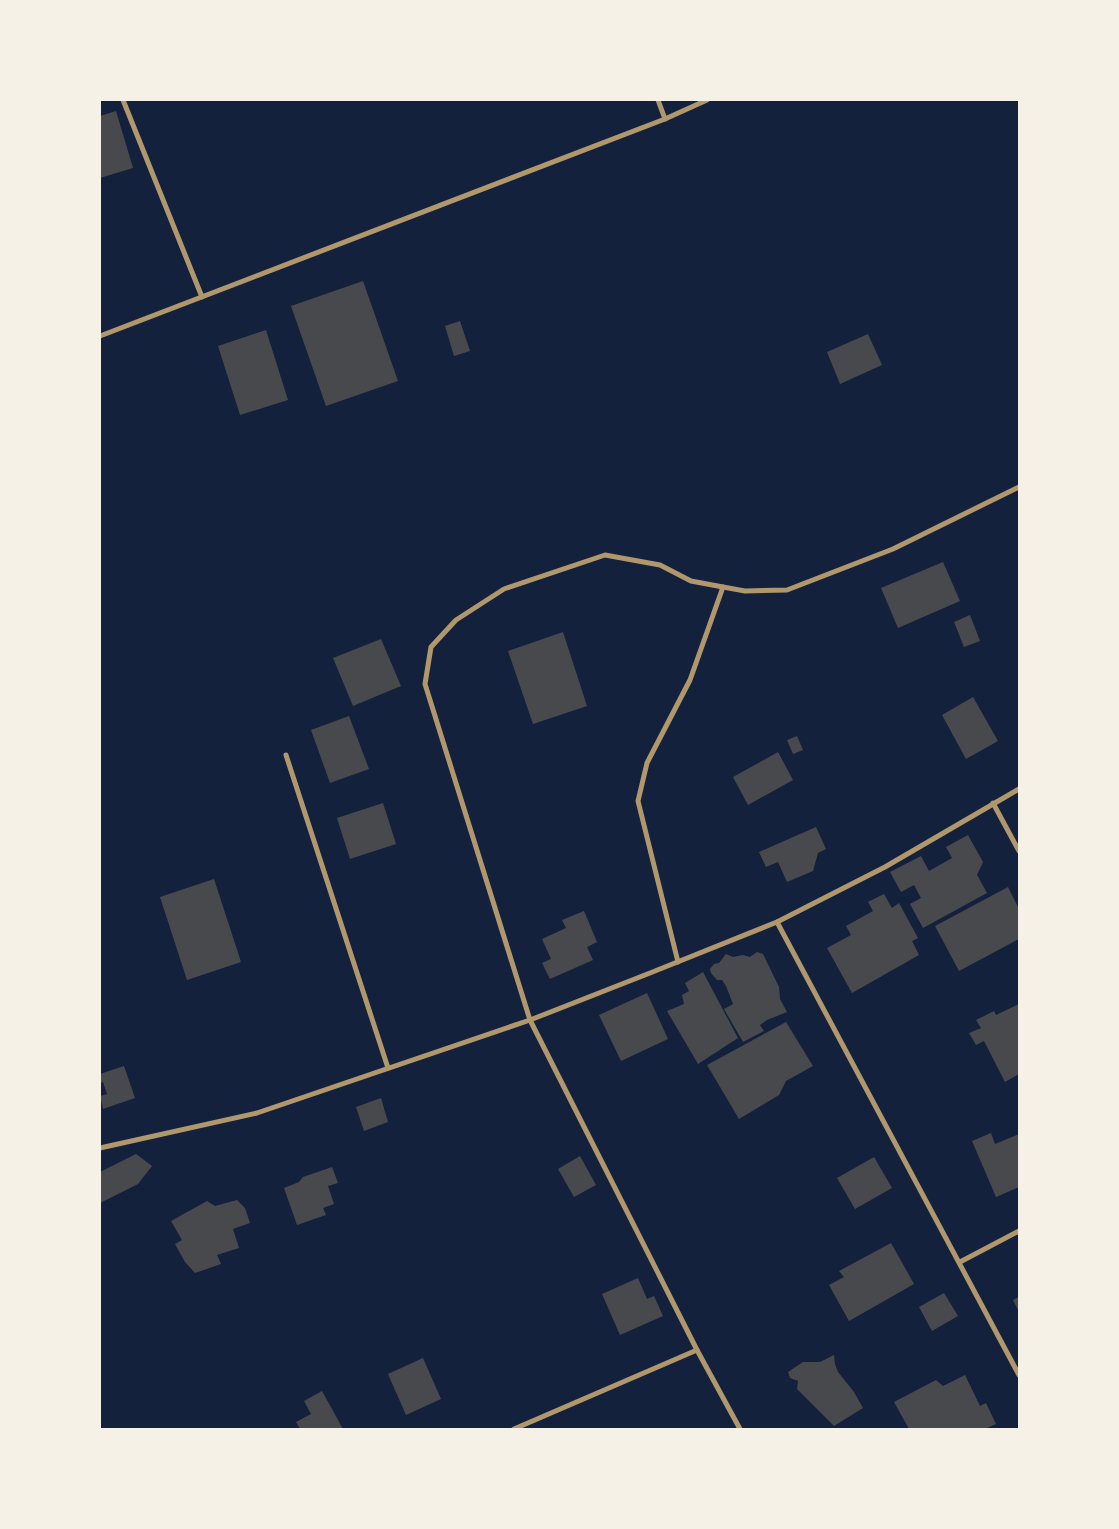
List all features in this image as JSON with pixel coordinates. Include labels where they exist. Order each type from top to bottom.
[{"type":"street","points":[[123,100],[202,297]]},
{"type":"street","points":[[658,100],[665,119]]},
{"type":"street","points":[[100,336],[665,119],[707,100]]},
{"type":"street","points":[[740,1429],[697,1350],[530,1020],[425,684],[430,647],[456,620],[504,589],[605,555],[660,565],[691,581],[745,591],[787,590],[893,549],[1019,488]]},
{"type":"street","points":[[678,962],[638,801],[647,763],[690,680],[723,587]]},
{"type":"street","points":[[286,755],[388,1068]]},
{"type":"street","points":[[100,1148],[257,1113],[530,1020],[777,922],[885,867],[1019,789]]},
{"type":"street","points":[[994,803],[1019,851]]},
{"type":"street","points":[[777,922],[1019,1375]]},
{"type":"street","points":[[960,1262],[1019,1231]]},
{"type":"street","points":[[514,1429],[697,1350]]},
{"type":"building","points":[[116,111],[133,168],[100,178],[100,116]]},
{"type":"building","points":[[363,281],[398,381],[326,406],[291,306]]},
{"type":"building","points":[[460,321],[470,351],[454,356],[445,326]]},
{"type":"building","points":[[266,330],[288,400],[240,415],[218,346]]},
{"type":"building","points":[[868,334],[882,365],[840,384],[827,352]]},
{"type":"building","points":[[943,562],[960,601],[898,628],[881,588]]},
{"type":"building","points":[[970,615],[980,641],[964,647],[954,622]]},
{"type":"building","points":[[563,632],[587,706],[533,724],[508,651]]},
{"type":"building","points":[[381,639],[401,686],[353,706],[333,658]]},
{"type":"building","points":[[973,697],[998,741],[966,759],[942,715]]},
{"type":"building","points":[[349,716],[369,769],[330,783],[311,730]]},
{"type":"building","points":[[797,736],[803,750],[793,754],[787,740]]},
{"type":"building","points":[[778,752],[793,780],[748,805],[733,777]]},
{"type":"building","points":[[383,803],[396,844],[350,859],[337,818]]},
{"type":"building","points":[[816,827],[826,849],[818,853],[813,871],[787,882],[778,862],[766,867],[759,852]]},
{"type":"building","points":[[968,835],[983,862],[977,875],[987,893],[923,928],[910,904],[921,898],[914,885],[901,892],[890,872],[921,856],[929,871],[952,858],[946,847]]},
{"type":"building","points":[[214,879],[241,962],[187,980],[160,897]]},
{"type":"building","points":[[1008,887],[1019,909],[1019,939],[959,971],[935,926]]},
{"type":"building","points":[[884,894],[892,908],[899,903],[918,938],[912,941],[919,955],[852,993],[827,948],[851,935],[846,926],[873,911],[868,902]]},
{"type":"building","points":[[584,911],[597,942],[587,947],[593,960],[550,979],[542,963],[551,959],[542,939],[566,928],[562,920]]},
{"type":"building","points":[[757,952],[763,954],[779,987],[780,999],[787,1012],[767,1020],[760,1025],[764,1031],[743,1042],[724,1009],[733,1004],[726,986],[722,980],[717,980],[710,969],[714,964],[719,963],[726,954],[733,957],[743,955],[750,957]]},
{"type":"building","points":[[703,972],[738,1038],[698,1064],[667,1011],[684,1004],[682,995],[689,991],[685,983]]},
{"type":"building","points":[[647,993],[668,1039],[621,1061],[599,1015]]},
{"type":"building","points":[[1019,1004],[1019,1074],[1005,1082],[984,1041],[976,1045],[969,1033],[981,1028],[976,1020],[994,1011],[996,1015]]},
{"type":"building","points":[[786,1022],[813,1066],[786,1081],[779,1095],[739,1119],[707,1065]]},
{"type":"building","points":[[124,1066],[135,1098],[103,1109],[100,1096],[107,1094],[103,1082],[100,1083],[100,1074]]},
{"type":"building","points":[[381,1098],[388,1122],[364,1131],[356,1107]]},
{"type":"building","points":[[991,1133],[995,1144],[1019,1134],[1019,1187],[996,1197],[972,1141]]},
{"type":"building","points":[[136,1154],[152,1166],[138,1184],[100,1203],[100,1172]]},
{"type":"building","points":[[580,1156],[596,1185],[574,1197],[558,1169]]},
{"type":"building","points":[[874,1157],[892,1188],[855,1209],[837,1178]]},
{"type":"building","points":[[332,1167],[338,1183],[328,1186],[334,1204],[323,1208],[326,1215],[297,1225],[284,1188],[299,1182],[303,1177]]},
{"type":"building","points":[[237,1200],[245,1208],[250,1223],[233,1229],[239,1248],[217,1255],[221,1264],[195,1273],[185,1262],[175,1244],[182,1240],[171,1221],[207,1201],[215,1206]]},
{"type":"building","points":[[891,1243],[914,1284],[849,1321],[829,1285],[844,1277],[839,1271]]},
{"type":"building","points":[[638,1278],[647,1299],[654,1296],[663,1316],[620,1335],[602,1294]]},
{"type":"building","points":[[944,1293],[958,1316],[932,1331],[919,1307]]},
{"type":"building","points":[[1019,1297],[1019,1312],[1013,1300]]},
{"type":"building","points":[[834,1355],[838,1372],[854,1392],[863,1408],[834,1426],[797,1389],[798,1381],[790,1378],[788,1372],[803,1362],[820,1362]]},
{"type":"building","points":[[423,1358],[441,1399],[406,1415],[388,1374]]},
{"type":"building","points":[[965,1375],[980,1406],[986,1403],[996,1424],[985,1429],[909,1429],[894,1402],[936,1380],[943,1386]]},
{"type":"building","points":[[322,1391],[343,1429],[300,1429],[296,1422],[311,1414],[304,1401]]}]
